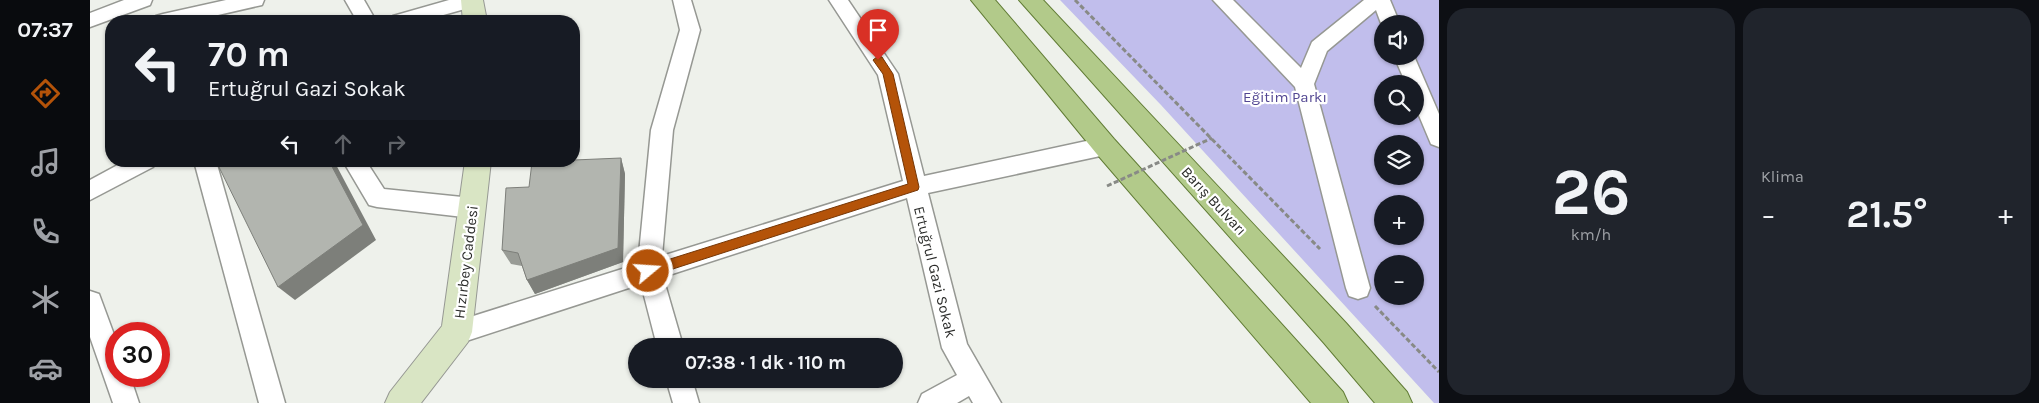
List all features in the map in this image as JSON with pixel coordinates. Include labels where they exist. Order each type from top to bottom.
[{"type":"main road","points":[[472,0],[474,15]]},
{"type":"main road","points":[[982,0],[1105,146],[1332,403]]},
{"type":"main road","name":"Barış Bulvarı","points":[[1030,0],[1335,333],[1396,403]]},
{"type":"main road","name":"Hızırbey Caddesi","points":[[401,403],[457,332],[477,167]]},
{"type":"street","points":[[90,20],[143,0]]},
{"type":"street","points":[[151,0],[156,15]]},
{"type":"street","points":[[189,15],[255,0]]},
{"type":"street","points":[[354,0],[363,15]]},
{"type":"street","points":[[421,15],[472,0]]},
{"type":"street","points":[[668,338],[648,271],[662,130],[690,30],[682,0]]},
{"type":"street","points":[[1222,0],[1304,84],[1358,288]]},
{"type":"street","points":[[1304,84],[1319,47],[1376,0]]},
{"type":"street","points":[[1381,0],[1387,15]]},
{"type":"street","name":"Ertuğrul Gazi Sokak","points":[[843,1],[888,74],[914,187],[955,348],[988,403]]},
{"type":"street","points":[[1408,65],[1439,138]]},
{"type":"street","points":[[457,332],[914,187],[1105,146]]},
{"type":"street","points":[[90,191],[134,167]]},
{"type":"street","points":[[207,167],[272,403]]},
{"type":"street","points":[[358,167],[377,198],[472,208]]},
{"type":"street","points":[[90,302],[105,345]]},
{"type":"street","points":[[931,403],[974,380]]},
{"type":"street","points":[[120,387],[126,403]]},
{"type":"street","points":[[682,388],[686,403]]},
{"type":"path","points":[[1075,0],[1324,254]]},
{"type":"path","points":[[1107,186],[1212,138]]},
{"type":"path","points":[[1358,288],[1439,372]]},
{"type":"green space","name":"Eğitim Parkı","points":[[1060,0],[1439,0],[1439,403],[1434,403],[1161,105]]},
{"type":"building","points":[[621,158],[618,248],[527,280],[518,253],[502,250],[506,188],[529,187],[531,167],[580,167],[580,160]]},
{"type":"building","points":[[219,167],[332,167],[363,225],[278,287]]},
{"type":"route","points":[[648,271],[914,187],[888,74],[878,60]]}]
